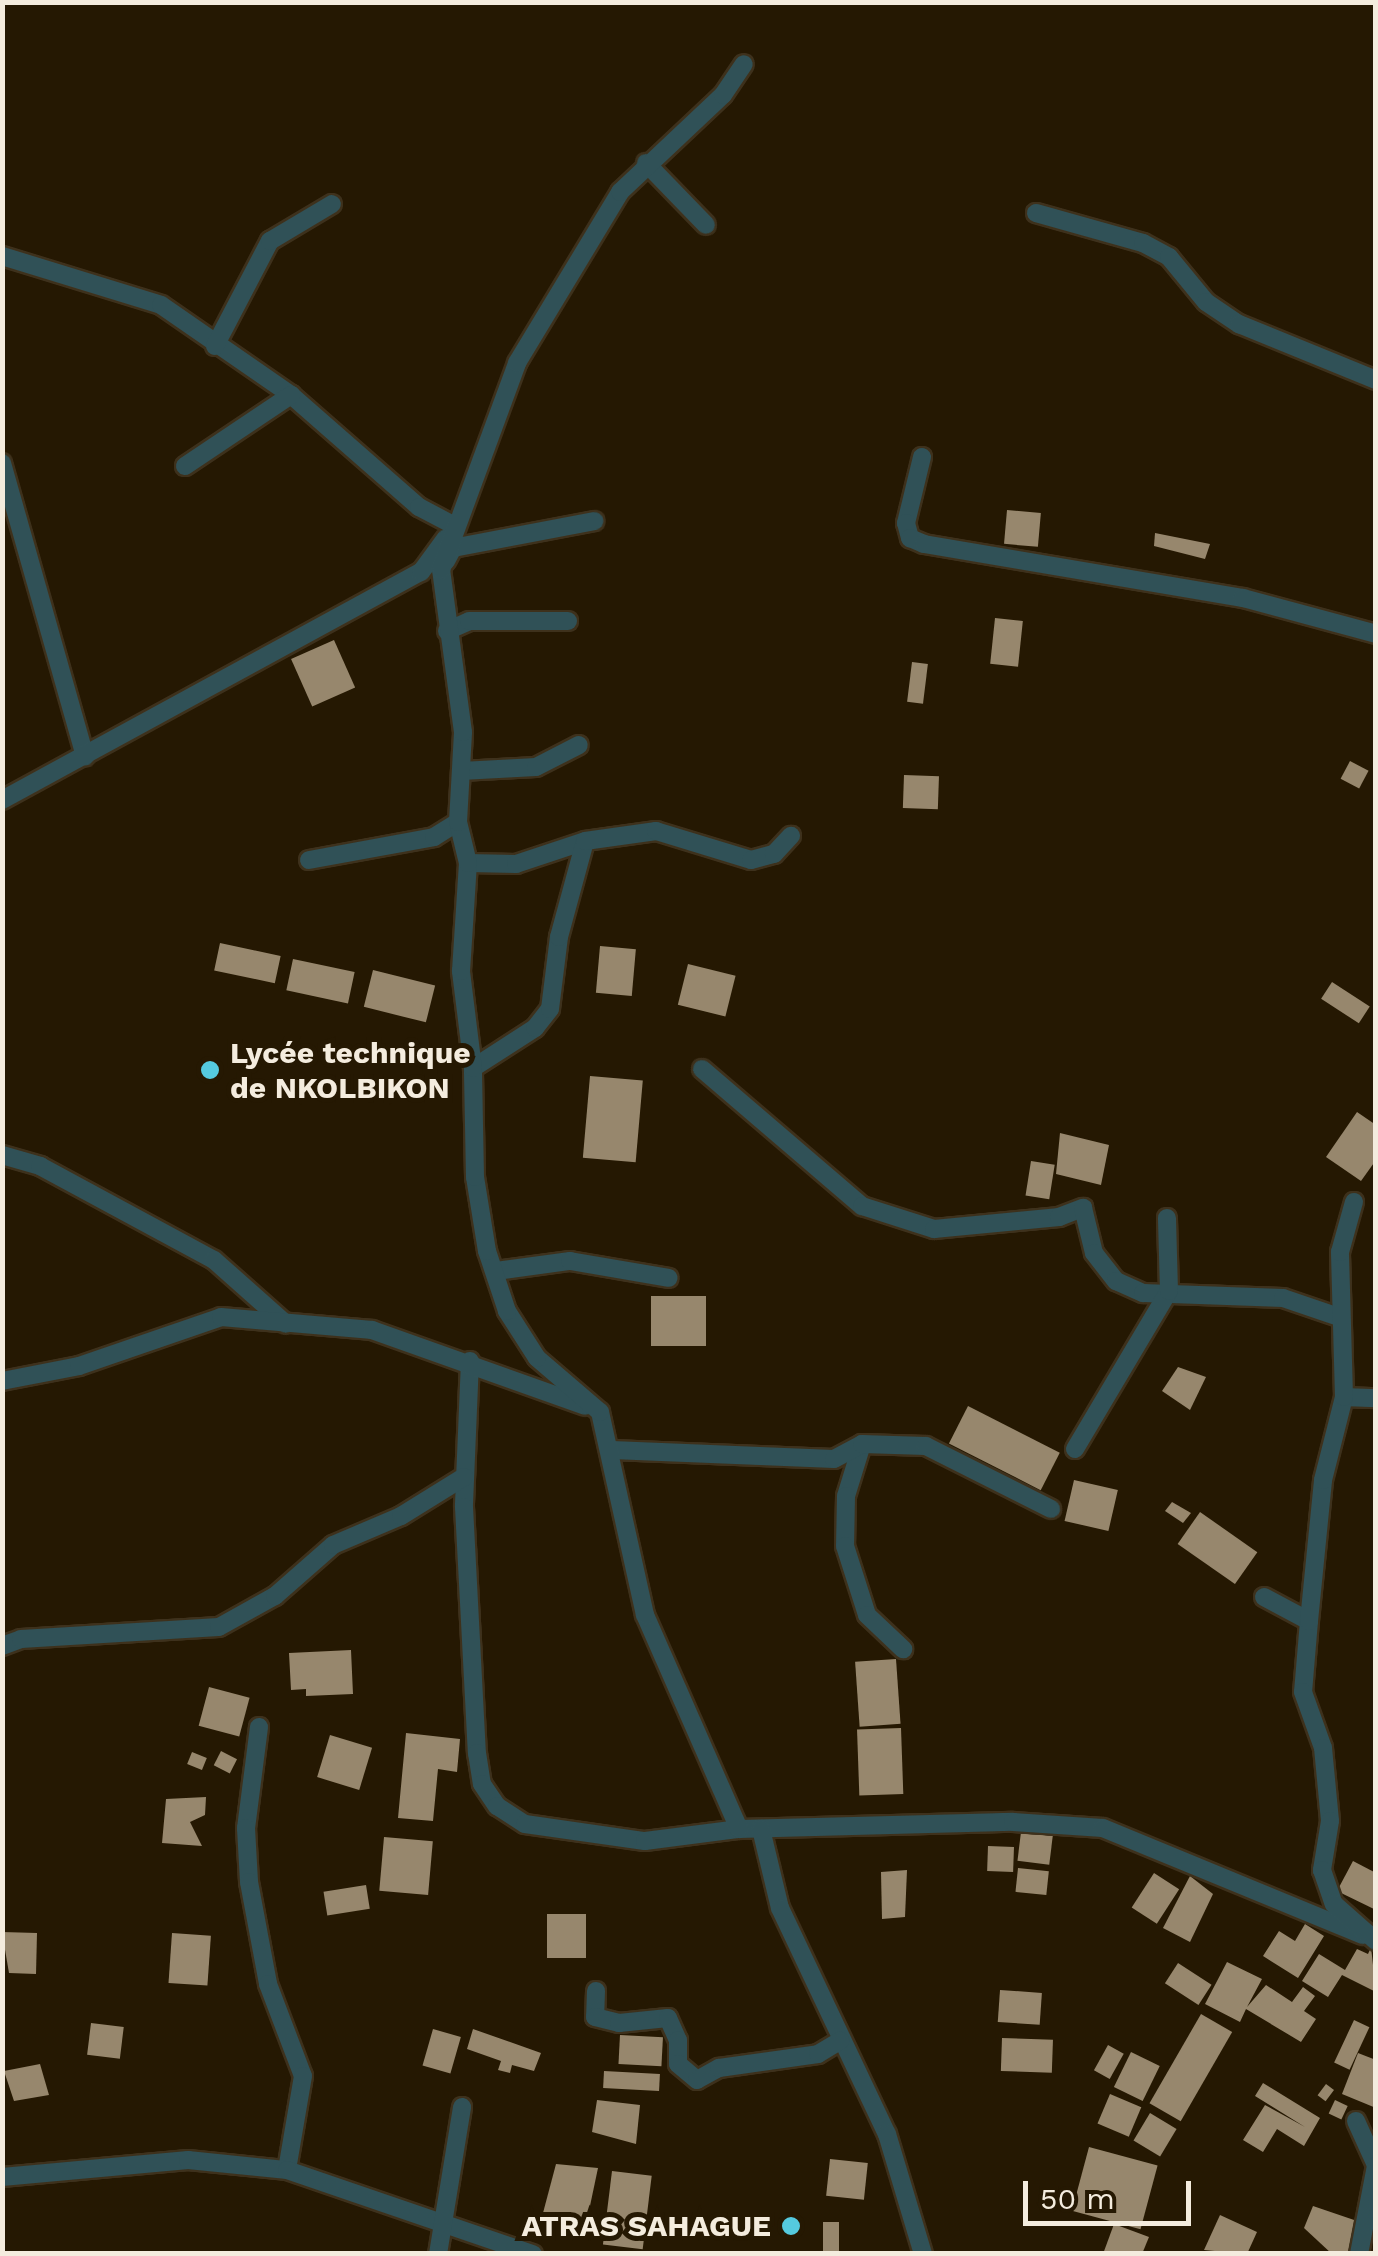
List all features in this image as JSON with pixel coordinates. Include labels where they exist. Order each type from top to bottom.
[{"type":"street","points":[[740,1828],[645,1616],[612,1450],[600,1412],[537,1358],[508,1312],[496,1270],[475,1177],[473,1068],[461,971],[468,862],[458,822],[463,732],[441,570],[517,362],[620,192],[646,162],[723,95],[744,64]]},
{"type":"street","points":[[646,162],[706,225]]},
{"type":"street","points":[[216,346],[270,241],[332,204]]},
{"type":"street","points":[[1036,214],[1143,243],[1168,257],[1206,302],[1239,324],[1376,380]]},
{"type":"street","points":[[2,256],[160,305],[292,394],[419,507],[455,526]]},
{"type":"street","points":[[185,466],[292,394]]},
{"type":"street","points":[[922,457],[906,523],[910,538],[924,544],[1243,598],[1376,634]]},
{"type":"street","points":[[2,463],[85,757]]},
{"type":"street","points":[[441,570],[453,548],[594,521]]},
{"type":"street","points":[[2,800],[421,572],[455,526]]},
{"type":"street","points":[[448,630],[469,620],[568,620]]},
{"type":"street","points":[[461,770],[536,767],[579,745]]},
{"type":"street","points":[[308,860],[434,837],[458,822]]},
{"type":"street","points":[[468,862],[516,864],[585,842],[656,831],[751,860],[774,854],[791,836]]},
{"type":"street","points":[[473,1068],[535,1028],[550,1009],[559,938],[585,842]]},
{"type":"street","points":[[702,1069],[862,1206],[934,1230],[1059,1217],[1083,1208],[1094,1253],[1116,1281],[1143,1293],[1283,1298],[1340,1317]]},
{"type":"street","points":[[2,1155],[40,1166],[214,1260],[286,1324]]},
{"type":"street","points":[[1354,1202],[1340,1252],[1344,1398],[1323,1480],[1303,1692],[1323,1748],[1330,1821],[1322,1870],[1334,1904],[1369,1938]]},
{"type":"street","points":[[1075,1449],[1169,1291],[1167,1218]]},
{"type":"street","points":[[496,1270],[570,1261],[669,1278]]},
{"type":"street","points":[[2,1380],[79,1366],[220,1317],[372,1330],[470,1361],[600,1412]]},
{"type":"street","points":[[470,1361],[464,1477],[477,1753],[482,1784],[497,1806],[526,1824],[588,1838],[645,1841],[740,1828],[1013,1822],[1103,1828],[1369,1938]]},
{"type":"street","points":[[1344,1398],[1376,1398]]},
{"type":"street","points":[[612,1450],[834,1459],[862,1444],[926,1446],[1051,1509]]},
{"type":"street","points":[[862,1444],[846,1496],[844,1546],[867,1615],[903,1649]]},
{"type":"street","points":[[2,1646],[22,1638],[220,1628],[275,1596],[332,1545],[401,1516],[464,1477]]},
{"type":"street","points":[[1264,1598],[1309,1621]]},
{"type":"street","points":[[258,1726],[246,1828],[250,1882],[268,1984],[303,2076],[287,2170]]},
{"type":"street","points":[[761,1829],[780,1908],[887,2134],[923,2254]]},
{"type":"street","points":[[596,1991],[596,2017],[618,2023],[668,2018],[678,2040],[678,2064],[696,2080],[719,2068],[818,2054],[840,2041]]},
{"type":"street","points":[[438,2254],[447,2224],[462,2107]]},
{"type":"street","points":[[1356,2121],[1376,2165],[1359,2254]]},
{"type":"street","points":[[2,2177],[143,2161],[287,2170],[533,2254]]},
{"type":"building","points":[[1007,510],[1041,513],[1038,547],[1004,544]]},
{"type":"building","points":[[1155,533],[1210,544],[1205,559],[1154,546]]},
{"type":"building","points":[[995,618],[1023,621],[1018,667],[990,664]]},
{"type":"building","points":[[334,640],[355,688],[312,707],[291,659]]},
{"type":"building","points":[[912,662],[928,664],[923,704],[907,702]]},
{"type":"building","points":[[1350,761],[1369,771],[1359,789],[1341,779]]},
{"type":"building","points":[[904,775],[939,776],[938,809],[903,808]]},
{"type":"building","points":[[220,943],[281,956],[275,983],[214,970]]},
{"type":"building","points":[[600,946],[636,949],[632,996],[596,993]]},
{"type":"building","points":[[293,959],[355,972],[348,1003],[286,990]]},
{"type":"building","points":[[688,964],[736,976],[725,1017],[678,1005]]},
{"type":"building","points":[[373,970],[435,985],[426,1022],[364,1007]]},
{"type":"building","points":[[1332,982],[1370,1007],[1359,1023],[1321,999]]},
{"type":"building","points":[[590,1076],[643,1081],[636,1162],[583,1158]]},
{"type":"building","points":[[1357,1112],[1376,1125],[1376,1160],[1361,1181],[1326,1157]]},
{"type":"building","points":[[1060,1133],[1109,1145],[1101,1185],[1056,1174]]},
{"type":"building","points":[[1031,1161],[1055,1165],[1049,1199],[1026,1196]]},
{"type":"building","points":[[651,1296],[706,1296],[706,1346],[651,1346]]},
{"type":"building","points":[[1178,1367],[1206,1377],[1190,1410],[1162,1391]]},
{"type":"building","points":[[968,1406],[1060,1453],[1041,1490],[949,1443]]},
{"type":"building","points":[[1074,1480],[1118,1490],[1108,1531],[1065,1521]]},
{"type":"building","points":[[1172,1502],[1191,1513],[1183,1523],[1165,1511]]},
{"type":"building","points":[[1200,1512],[1257,1552],[1235,1584],[1178,1544]]},
{"type":"building","points":[[351,1650],[353,1694],[306,1696],[306,1689],[291,1690],[289,1653]]},
{"type":"building","points":[[896,1659],[901,1724],[860,1727],[855,1662]]},
{"type":"building","points":[[209,1687],[250,1698],[239,1737],[199,1726]]},
{"type":"building","points":[[901,1728],[903,1794],[859,1795],[857,1730]]},
{"type":"building","points":[[406,1733],[460,1739],[457,1772],[438,1769],[433,1821],[398,1818]]},
{"type":"building","points":[[330,1735],[372,1748],[359,1790],[317,1777]]},
{"type":"building","points":[[221,1751],[237,1759],[230,1773],[214,1765]]},
{"type":"building","points":[[192,1752],[207,1758],[202,1770],[187,1764]]},
{"type":"building","points":[[206,1797],[205,1815],[190,1822],[202,1846],[162,1843],[166,1799]]},
{"type":"building","points":[[1021,1832],[1053,1836],[1049,1865],[1017,1861]]},
{"type":"building","points":[[384,1837],[433,1841],[428,1895],[379,1891]]},
{"type":"building","points":[[988,1846],[1014,1847],[1013,1872],[987,1871]]},
{"type":"building","points":[[1353,1861],[1376,1873],[1376,1910],[1337,1891]]},
{"type":"building","points":[[1018,1868],[1049,1871],[1046,1895],[1015,1892]]},
{"type":"building","points":[[907,1870],[905,1917],[882,1919],[881,1872]]},
{"type":"building","points":[[1154,1873],[1179,1889],[1157,1924],[1132,1907]]},
{"type":"building","points":[[1190,1876],[1213,1894],[1190,1942],[1163,1928]]},
{"type":"building","points":[[366,1885],[370,1909],[327,1915],[324,1892]]},
{"type":"building","points":[[547,1914],[586,1914],[586,1958],[547,1958]]},
{"type":"building","points":[[1305,1924],[1324,1936],[1298,1978],[1263,1956],[1279,1931],[1295,1941]]},
{"type":"building","points":[[2,1932],[37,1933],[36,1974],[9,1973]]},
{"type":"building","points":[[172,1933],[211,1936],[207,1986],[169,1983]]},
{"type":"building","points":[[1371,1947],[1376,1992],[1342,1975],[1328,1997],[1302,1981],[1319,1954],[1345,1970],[1357,1949],[1368,1954]]},
{"type":"building","points":[[1227,1962],[1262,1979],[1247,2007],[1266,1985],[1292,2002],[1303,1987],[1315,1996],[1304,2011],[1316,2019],[1301,2042],[1246,2009],[1240,2022],[1205,2004]]},
{"type":"building","points":[[1178,1963],[1212,1985],[1198,2005],[1165,1983]]},
{"type":"building","points":[[1000,1990],[1042,1993],[1040,2025],[998,2022]]},
{"type":"building","points":[[1201,2014],[1232,2032],[1181,2121],[1150,2103]]},
{"type":"building","points":[[1354,2020],[1369,2027],[1350,2070],[1334,2063]]},
{"type":"building","points":[[91,2023],[124,2027],[120,2059],[87,2055]]},
{"type":"building","points":[[433,2029],[461,2037],[450,2074],[423,2066]]},
{"type":"building","points":[[473,2029],[541,2053],[534,2071],[512,2065],[510,2073],[498,2070],[501,2061],[467,2049]]},
{"type":"building","points":[[620,2035],[663,2037],[661,2066],[618,2064]]},
{"type":"building","points":[[1002,2038],[1053,2040],[1052,2073],[1001,2071]]},
{"type":"building","points":[[1108,2045],[1124,2054],[1110,2079],[1094,2070]]},
{"type":"building","points":[[1131,2052],[1160,2066],[1143,2101],[1114,2087]]},
{"type":"building","points":[[1358,2053],[1376,2060],[1376,2108],[1342,2094]]},
{"type":"building","points":[[40,2064],[49,2095],[14,2101],[4,2071]]},
{"type":"building","points":[[604,2071],[660,2074],[659,2091],[603,2088]]},
{"type":"building","points":[[1263,2083],[1320,2118],[1304,2146],[1277,2129],[1263,2152],[1243,2140],[1265,2105],[1305,2127],[1255,2096]]},
{"type":"building","points":[[1326,2084],[1334,2090],[1326,2101],[1318,2095]]},
{"type":"building","points":[[1110,2094],[1141,2107],[1129,2137],[1097,2123]]},
{"type":"building","points":[[597,2100],[640,2105],[636,2144],[592,2132]]},
{"type":"building","points":[[1335,2100],[1348,2106],[1341,2120],[1329,2114]]},
{"type":"building","points":[[1150,2113],[1177,2129],[1160,2156],[1134,2140]]},
{"type":"building","points":[[1089,2147],[1158,2165],[1140,2229],[1072,2211]]},
{"type":"building","points":[[830,2159],[868,2163],[864,2200],[826,2196]]},
{"type":"building","points":[[556,2164],[598,2168],[583,2239],[539,2228]]},
{"type":"building","points":[[612,2171],[652,2176],[643,2249],[603,2244]]},
{"type":"building","points":[[1313,2206],[1360,2222],[1348,2254],[1332,2254],[1304,2228]]},
{"type":"building","points":[[1220,2215],[1257,2232],[1247,2254],[1204,2250]]},
{"type":"building","points":[[823,2222],[839,2222],[839,2254],[823,2254]]},
{"type":"building","points":[[1114,2224],[1149,2237],[1142,2254],[1103,2254]]},
{"type":"place","name":"Lycée technique de NKOLBIKON","points":[[210,1070]]},
{"type":"place","name":"ATRAS SAHAGUE","points":[[791,2226]]}]
